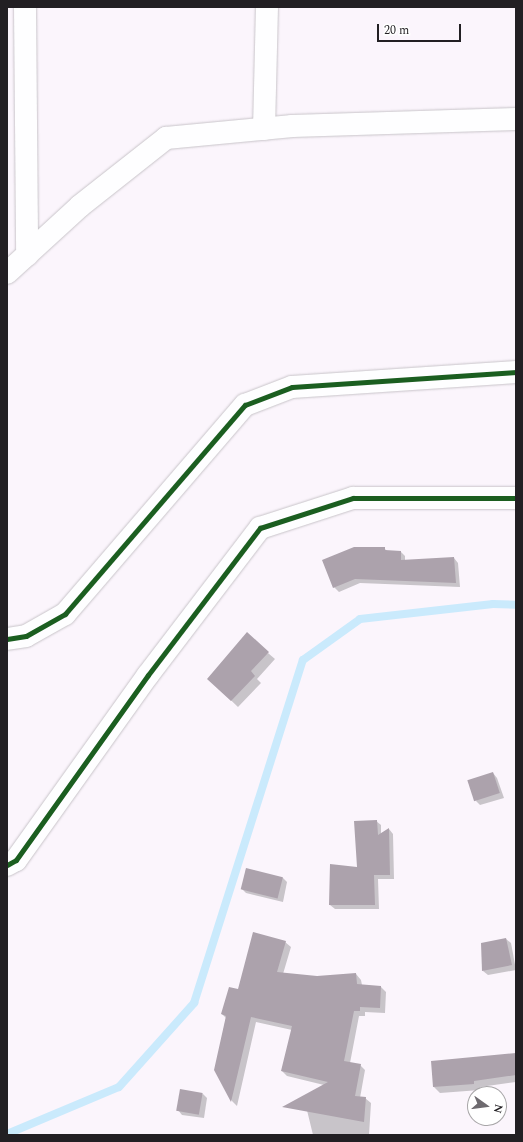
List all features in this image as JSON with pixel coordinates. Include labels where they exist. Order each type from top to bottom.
[{"type":"street","points":[[25,7],[27,255]]},
{"type":"street","points":[[264,129],[267,7]]},
{"type":"street","points":[[7,273],[80,206],[166,138],[292,126],[516,119]]},
{"type":"street","points":[[7,639],[26,636],[65,614],[245,405],[292,387],[516,372]]},
{"type":"street","points":[[7,865],[16,860],[148,675],[260,528],[353,498],[516,498]]},
{"type":"building","points":[[354,547],[385,547],[385,550],[401,551],[401,560],[454,557],[456,583],[355,579],[333,588],[322,560]]},
{"type":"building","points":[[247,632],[269,652],[251,671],[255,676],[231,701],[207,679]]},
{"type":"building","points":[[493,772],[500,793],[474,801],[467,780]]},
{"type":"building","points":[[377,820],[378,835],[389,828],[390,875],[374,875],[375,905],[329,905],[330,864],[357,867],[354,821]]},
{"type":"building","points":[[246,868],[283,877],[278,899],[241,889]]},
{"type":"building","points":[[253,932],[286,941],[277,972],[317,976],[356,973],[357,984],[381,986],[380,1008],[360,1007],[360,1011],[354,1011],[344,1061],[361,1064],[355,1096],[366,1097],[364,1122],[282,1107],[328,1082],[281,1071],[292,1026],[251,1017],[231,1102],[214,1070],[226,1016],[221,1014],[229,987],[238,989]]},
{"type":"building","points":[[506,938],[512,965],[482,971],[481,943]]},
{"type":"building","points":[[516,1053],[516,1075],[474,1081],[474,1084],[433,1087],[431,1061]]},
{"type":"building","points":[[180,1089],[203,1093],[199,1115],[176,1111]]},
{"type":"waterway","points":[[7,1134],[119,1087],[194,1003],[303,660],[360,619],[493,604],[516,605]]},
{"type":"cycle path","points":[[7,639],[26,636],[65,614],[245,405],[292,387],[516,372]]},
{"type":"cycle path","points":[[7,865],[16,860],[148,675],[260,528],[353,498],[516,498]]}]
